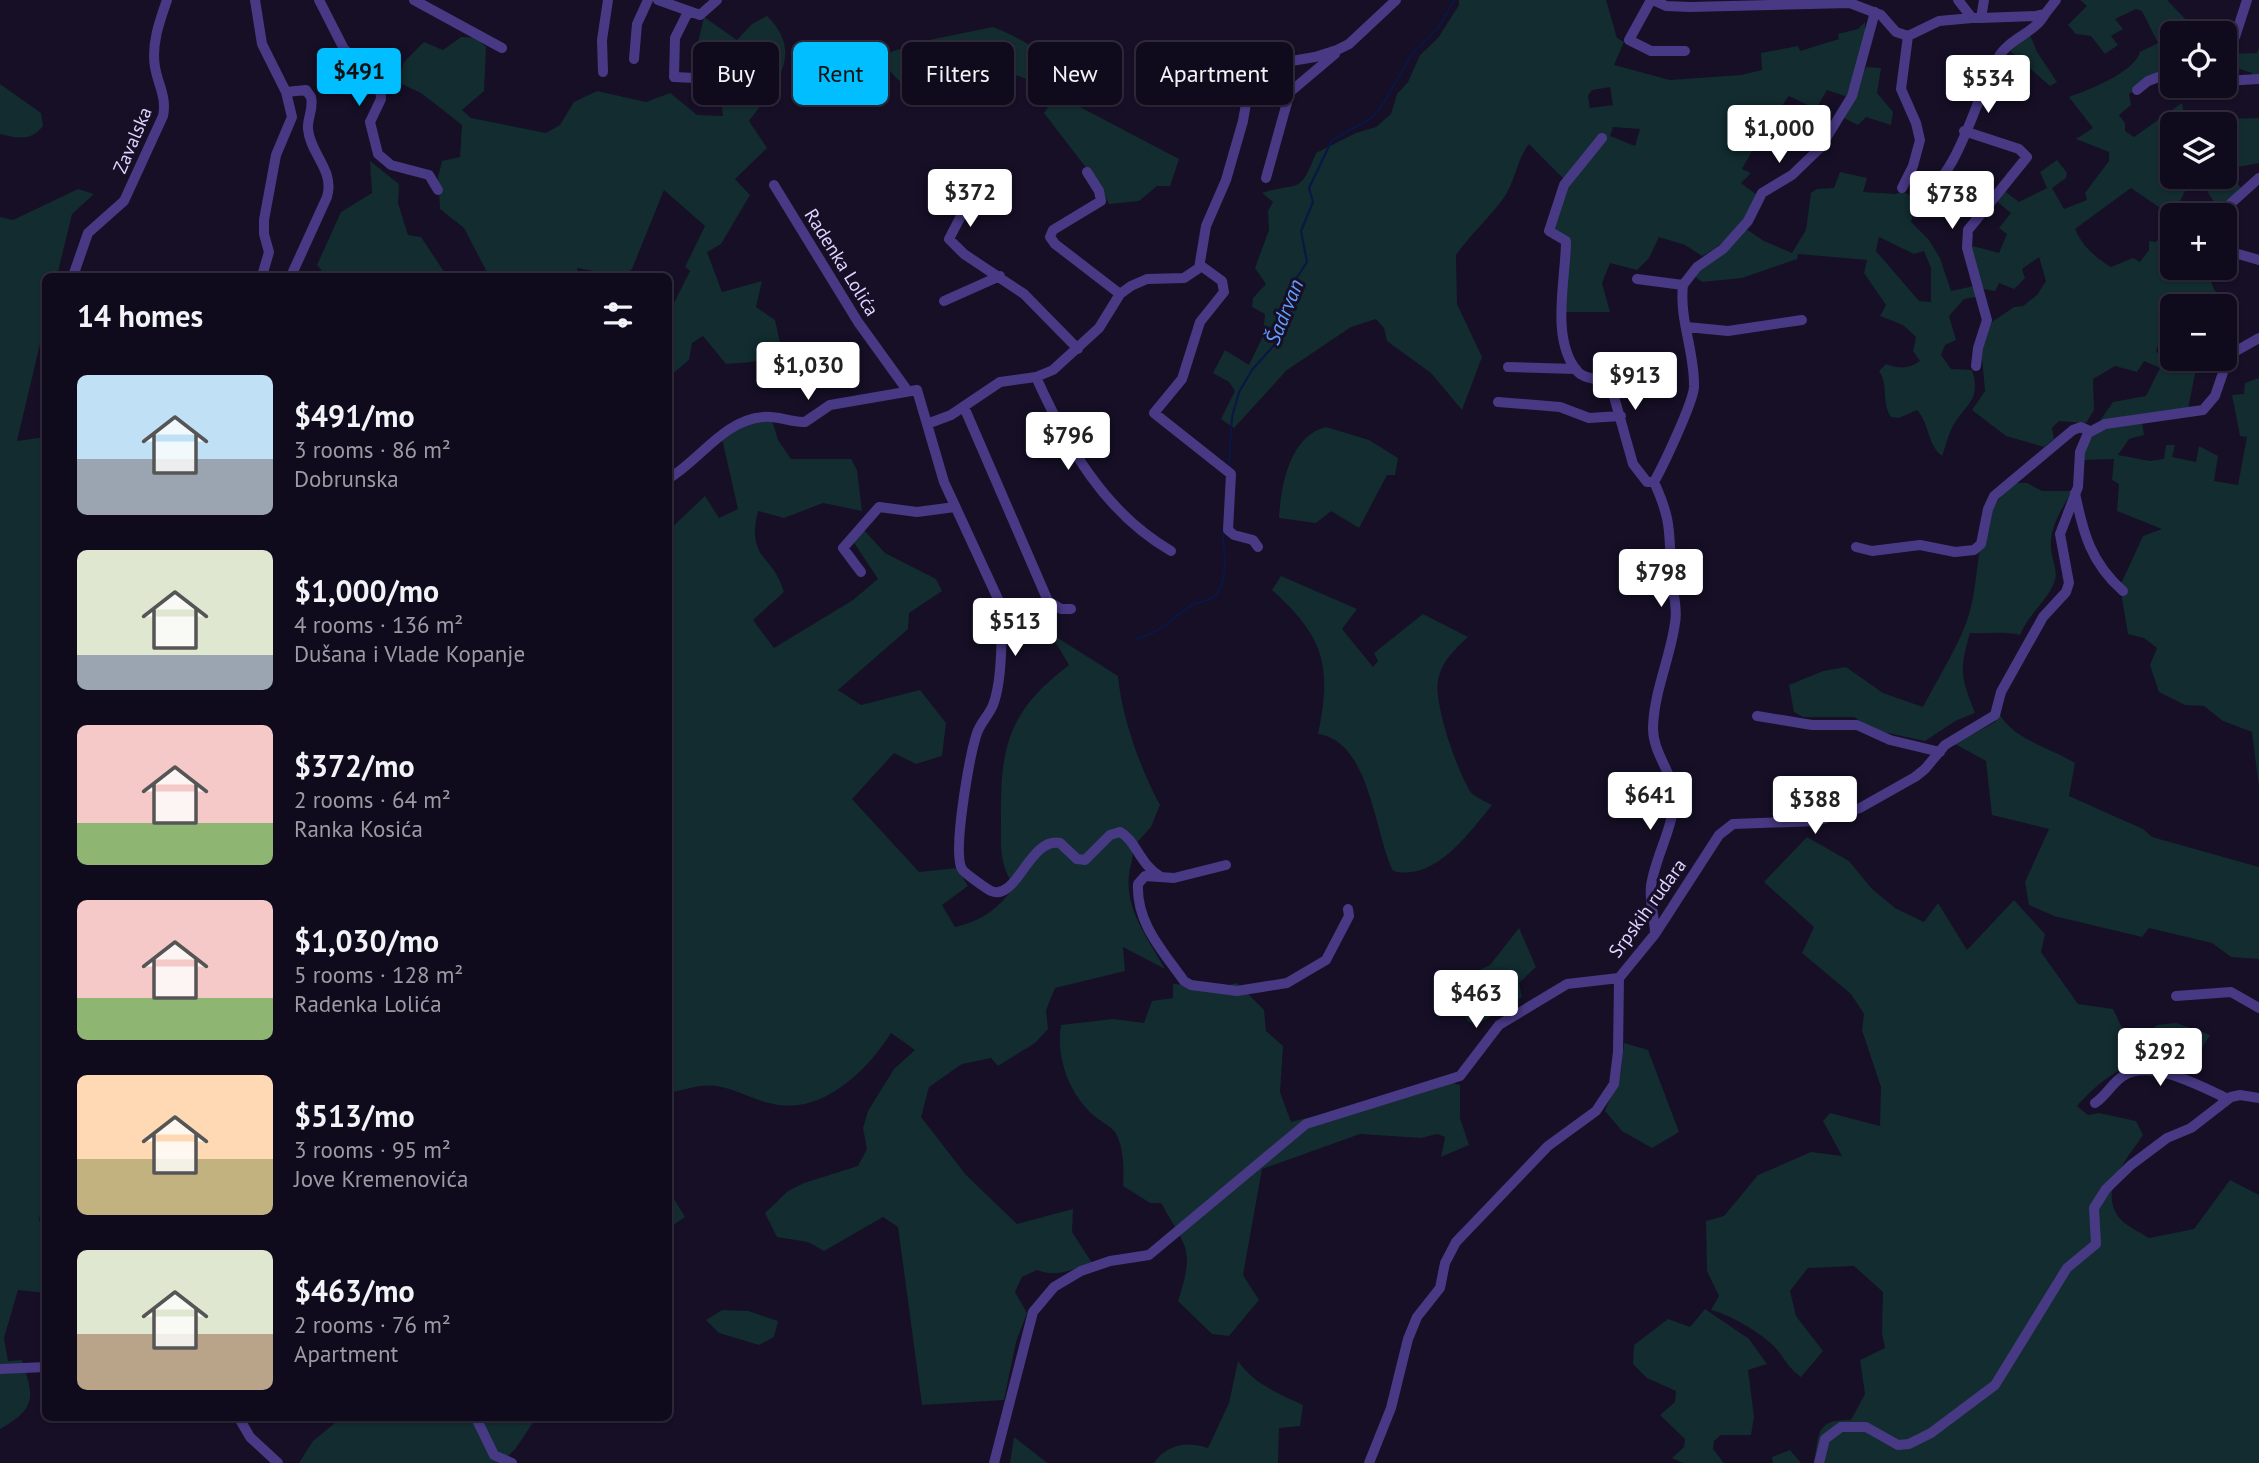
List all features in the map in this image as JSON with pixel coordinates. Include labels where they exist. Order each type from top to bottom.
[{"type":"street","name":"Zavalska","points":[[74,273],[88,233],[124,201],[163,116],[166,103],[154,57],[159,25],[167,0]]},
{"type":"street","points":[[255,0],[262,44],[286,92],[292,117],[276,155],[264,220],[264,234],[269,252],[263,273]]},
{"type":"street","points":[[319,0],[344,50],[372,72],[380,84],[381,99],[370,122],[378,154],[391,165],[429,175],[439,190]]},
{"type":"street","points":[[414,0],[502,48]]},
{"type":"street","points":[[603,72],[602,40],[608,0]]},
{"type":"street","points":[[634,60],[637,24],[648,0]]},
{"type":"street","points":[[658,0],[700,15],[717,0]]},
{"type":"street","points":[[1266,178],[1290,92],[1396,0]]},
{"type":"street","points":[[1685,51],[1651,51],[1629,40],[1652,0],[1666,6],[1690,7],[1840,1],[1875,12],[1886,19],[1896,32],[1908,36],[1935,22],[2045,14]]},
{"type":"street","points":[[1958,0],[1977,18]]},
{"type":"street","points":[[1977,18],[1984,0]]},
{"type":"street","points":[[1918,197],[1930,191],[1945,176],[2000,54],[2037,26],[2056,0]]},
{"type":"street","points":[[2237,31],[2247,0]]},
{"type":"street","points":[[688,12],[675,38],[674,77],[693,78]]},
{"type":"street","points":[[1655,934],[1651,886],[1675,803],[1672,781],[1657,752],[1653,730],[1656,699],[1675,623],[1676,606],[1672,581],[1672,532],[1666,507],[1654,482],[1694,390],[1687,327],[1681,310],[1683,285],[1697,267],[1723,249],[1748,221],[1762,193],[1798,171],[1828,137],[1858,80],[1875,12]]},
{"type":"street","points":[[1902,188],[1913,166],[1920,140],[1916,123],[1901,89],[1908,36]]},
{"type":"street","points":[[1161,877],[1144,865],[1127,836],[1119,832],[1110,835],[1085,860],[1074,858],[1060,843],[1047,844],[1025,865],[1014,883],[1000,892],[990,891],[963,871],[959,842],[968,778],[977,733],[994,703],[1003,630],[998,599],[940,472],[927,424],[964,407],[1004,380],[1037,377],[1053,370],[1099,328],[1120,294],[1147,279],[1188,277],[1200,265],[1206,226],[1226,180],[1243,121],[1247,98],[1244,69],[1323,56],[1343,47]]},
{"type":"street","points":[[2137,90],[2148,81],[2160,76]]},
{"type":"street","points":[[2237,80],[2259,79]]},
{"type":"street","points":[[286,92],[306,90],[311,97],[309,132],[325,166],[329,184],[327,197],[292,273]]},
{"type":"street","points":[[1964,131],[2019,149],[2027,158],[1968,230],[1967,247],[1987,320],[1978,348],[1976,366]]},
{"type":"street","points":[[1602,138],[1564,185],[1550,225],[1551,233],[1566,242],[1560,301],[1566,343],[1576,369],[1587,378],[1609,383],[1636,472],[1647,482],[1654,482]]},
{"type":"street","points":[[1087,172],[1099,191],[1101,201],[1053,230],[1050,237],[1055,244],[1120,294]]},
{"type":"street","points":[[2231,203],[2259,178]]},
{"type":"street","points":[[978,183],[948,237],[964,254],[1024,294],[1078,349]]},
{"type":"street","name":"Radenka Lolića","points":[[774,186],[858,322],[907,390],[918,392],[927,424]]},
{"type":"street","points":[[2237,254],[2259,260]]},
{"type":"street","points":[[1200,265],[1222,281],[1224,292],[1200,322],[1182,379],[1154,413],[1231,474],[1228,530],[1234,535],[1253,540],[1258,547]]},
{"type":"street","points":[[944,301],[1000,276]]},
{"type":"street","points":[[1637,279],[1683,285]]},
{"type":"street","points":[[1687,327],[1728,331],[1802,320]]},
{"type":"street","points":[[1857,547],[1867,551],[1928,545],[1955,552],[1974,550],[1980,544],[1988,509],[1997,493],[2018,479],[2073,430],[2081,427],[2090,431],[2105,424],[2203,410],[2215,396],[2230,355],[2259,338]]},
{"type":"street","points":[[1508,367],[1576,369]]},
{"type":"street","points":[[1037,377],[1069,445],[1102,491],[1145,535],[1171,551]]},
{"type":"street","points":[[672,476],[727,431],[750,419],[771,416],[806,422],[830,405],[907,390]]},
{"type":"street","points":[[1499,402],[1560,407],[1589,418],[1621,416]]},
{"type":"street","points":[[964,407],[1048,601],[1061,609],[1071,609]]},
{"type":"street","name":"Srpskih rudara","points":[[1369,1463],[1391,1408],[1408,1339],[1417,1317],[1440,1288],[1446,1263],[1456,1242],[1548,1146],[1596,1111],[1614,1083],[1618,1052],[1619,978],[1655,934],[1727,827],[1742,822],[1816,821],[1851,811],[1915,777],[1958,735],[1995,716],[2001,692],[2043,617],[2066,592],[2069,583],[2060,534],[2080,481],[2081,448],[2090,431]]},
{"type":"street","points":[[2075,492],[2084,537],[2096,562],[2123,591]]},
{"type":"street","points":[[861,572],[843,548],[875,509],[883,506],[917,512],[956,507]]},
{"type":"street","points":[[1757,716],[1812,726],[1857,725],[1890,740],[1940,752]]},
{"type":"street","points":[[1226,865],[1174,878],[1145,876],[1139,880],[1137,889],[1145,923],[1161,952],[1184,981],[1213,989],[1237,991],[1287,983],[1323,963],[1349,916],[1348,909]]},
{"type":"street","points":[[994,1463],[1034,1312],[1054,1287],[1081,1271],[1101,1264],[1149,1255],[1306,1124],[1460,1076],[1499,1026],[1567,984],[1619,978]]},
{"type":"street","points":[[2176,996],[2231,992],[2259,1008]]},
{"type":"street","points":[[2095,1103],[2124,1075],[2142,1072],[2172,1074],[2228,1100]]},
{"type":"street","points":[[1819,1463],[1825,1439],[1841,1427],[1866,1427],[1894,1444],[1909,1444],[1927,1436],[1995,1385],[2067,1268],[2096,1244],[2094,1208],[2102,1195],[2147,1152],[2201,1120],[2228,1100],[2240,1095],[2259,1098]]},
{"type":"street","points":[[0,1369],[42,1367]]},
{"type":"street","points":[[241,1421],[250,1437],[278,1463]]},
{"type":"street","points":[[478,1421],[495,1455],[512,1463]]},
{"type":"green space","points":[[1459,0],[1606,0],[1617,38],[1624,42],[1614,65],[1670,80],[1741,75],[1762,70],[1761,53],[1798,46],[1800,51],[1839,39],[1838,34],[1858,29],[1865,22],[1865,43],[1848,97],[1827,90],[1816,109],[1789,96],[1763,131],[1742,169],[1751,173],[1741,183],[1757,195],[1748,214],[1735,231],[1702,256],[1685,245],[1659,237],[1649,258],[1637,270],[1610,263],[1602,283],[1610,312],[1566,312],[1571,239],[1552,231],[1565,180],[1529,144],[1503,199],[1456,255],[1457,304],[1482,357],[1462,410],[1431,373],[1387,341],[1384,328],[1376,319],[1351,327],[1287,370],[1234,428],[1221,419],[1235,391],[1229,382],[1213,373],[1225,350],[1249,365],[1263,336],[1265,314],[1252,307],[1253,298],[1266,284],[1255,268],[1269,230],[1268,211],[1273,202],[1262,193],[1301,182],[1316,153],[1356,133],[1376,127],[1391,114],[1397,94],[1408,82],[1420,55],[1438,38],[1459,5]],"holes":[[[1610,87],[1613,105],[1590,108],[1588,96],[1592,90]],[[1613,127],[1640,129],[1635,146],[1610,136]]]},
{"type":"green space","points":[[2080,0],[2167,0],[2187,21],[2160,21],[2160,75],[2129,94],[2131,105],[2119,115],[2125,123],[2125,131],[2134,137],[2160,119],[2160,189],[2186,189],[2179,203],[2160,203],[2160,208],[2131,188],[2075,229],[2090,251],[2111,267],[2133,258],[2140,262],[2149,250],[2149,241],[2156,242],[2160,236],[2160,280],[2211,280],[2214,290],[2219,294],[2160,294],[2160,339],[2156,352],[2160,354],[2160,368],[2144,361],[2137,372],[2115,366],[2093,379],[2094,410],[2086,423],[2059,421],[2052,428],[2054,439],[2044,447],[2006,436],[1972,410],[1985,391],[1981,346],[1992,322],[2014,307],[2023,306],[2037,295],[2046,281],[2039,257],[2022,269],[2025,278],[2014,289],[1999,283],[1995,291],[1983,289],[1969,245],[1999,253],[2007,234],[1999,228],[2011,213],[1995,200],[2003,190],[2019,202],[2047,188],[2040,172],[2057,160],[2067,173],[2066,178],[2052,188],[2064,209],[2087,200],[2085,193],[2109,161],[2109,152],[2076,139],[2093,128],[2069,97],[2120,74],[2136,60],[2140,52],[2158,43],[2142,11],[2136,9],[2115,19],[2123,29],[2111,36],[2118,45],[2105,54],[2091,36],[2076,34],[2068,25],[2087,6]]},
{"type":"green space","points":[[767,16],[778,30],[784,44],[785,57],[779,76],[779,42],[698,42],[704,17],[737,40],[752,24]]},
{"type":"green space","points":[[993,27],[1028,44],[1028,81],[1014,75],[1014,42],[921,42]]},
{"type":"green space","points":[[2030,35],[2037,52],[2057,82],[2050,86],[2009,50]]},
{"type":"green space","points":[[461,37],[476,38],[486,47],[484,91],[462,110],[471,118],[546,133],[560,125],[574,102],[597,91],[646,102],[670,93],[697,115],[723,116],[722,105],[761,105],[749,121],[767,148],[735,179],[750,195],[721,244],[707,252],[722,292],[762,281],[756,307],[775,320],[781,347],[769,357],[726,364],[703,336],[692,343],[689,360],[672,374],[672,307],[690,271],[685,267],[705,226],[664,190],[632,269],[627,273],[606,273],[577,268],[578,273],[487,273],[464,228],[440,209],[438,177],[442,161],[460,157],[462,125],[421,93],[397,82],[404,62],[424,42],[443,50]]},
{"type":"green space","points":[[902,48],[902,84],[888,69],[888,53]]},
{"type":"green space","points":[[2259,48],[2259,76],[2251,78],[2252,73],[2237,68],[2237,54],[2257,53]]},
{"type":"green space","points":[[1866,67],[1881,68],[1877,93],[1893,112],[1891,125],[1866,117],[1858,125],[1844,118]]},
{"type":"green space","points":[[0,84],[41,113],[43,126],[34,135],[23,138],[0,134]]},
{"type":"green space","points":[[2182,103],[2184,112],[2169,112]]},
{"type":"green space","points":[[1049,105],[1079,105],[1179,159],[1170,186],[1157,186],[1139,201],[1109,204],[1100,186],[1044,113]]},
{"type":"green space","points":[[2259,118],[2259,163],[2237,167],[2237,119]]},
{"type":"green space","points":[[370,161],[399,184],[398,203],[408,235],[421,237],[445,273],[324,273],[317,265],[341,212],[372,193]]},
{"type":"green space","points":[[1840,172],[1867,178],[1863,192],[1896,194],[1902,191],[1918,200],[1911,222],[1929,240],[1940,258],[1951,291],[1974,286],[1976,297],[1964,299],[1949,316],[1956,340],[1945,345],[1941,355],[1951,369],[1972,370],[1974,394],[1952,428],[1942,456],[1934,446],[1917,410],[1899,418],[1891,417],[1888,411],[1884,382],[1879,371],[1886,364],[1903,367],[1920,361],[1913,351],[1916,337],[1903,325],[1880,316],[1886,305],[1864,273],[1867,260],[1798,254],[1797,259],[1742,278],[1702,282],[1693,275],[1746,229],[1764,241],[1792,253],[1806,230],[1811,193],[1817,189],[1834,188]],"holes":[[[1879,237],[1914,254],[1924,251],[1931,268],[1931,302],[1919,301],[1876,251]]]},
{"type":"green space","points":[[2237,183],[2244,192],[2230,203],[2215,203],[2206,189],[2237,189]]},
{"type":"green space","points":[[78,189],[94,194],[72,214],[58,273],[42,273],[42,336],[17,441],[42,437],[42,1203],[39,1221],[42,1222],[42,1293],[18,1290],[4,1338],[8,1361],[22,1360],[30,1393],[21,1415],[0,1429],[0,217],[13,220]]},
{"type":"green space","points":[[2160,368],[2160,371],[2196,371],[2188,409],[2099,422],[2113,402],[2146,396]]},
{"type":"green space","points":[[2259,378],[2259,788],[2252,732],[2223,721],[2204,706],[2185,705],[2159,692],[2150,665],[2157,648],[2144,638],[2128,634],[2120,586],[2143,536],[2162,529],[2117,511],[2119,484],[2112,480],[2114,459],[2082,460],[2090,439],[2096,432],[2111,426],[2142,422],[2144,435],[2129,439],[2118,455],[2150,461],[2164,459],[2166,445],[2175,445],[2172,457],[2196,462],[2199,446],[2218,456],[2214,481],[2238,485],[2247,437],[2240,436],[2232,395],[2244,394],[2245,383]]},
{"type":"green space","points":[[771,417],[778,440],[791,459],[851,459],[857,470],[862,511],[823,503],[784,518],[758,511],[755,539],[784,592],[753,620],[774,648],[853,600],[878,579],[853,541],[863,529],[885,553],[936,579],[942,591],[909,613],[908,629],[838,690],[861,705],[920,690],[946,723],[942,756],[916,764],[894,753],[852,799],[919,872],[957,868],[968,886],[942,905],[955,927],[989,913],[1014,887],[1002,855],[1003,771],[1006,751],[1020,715],[1032,698],[1069,665],[1050,633],[1118,676],[1123,709],[1133,742],[1160,805],[1151,827],[1132,848],[1129,888],[1134,912],[1165,969],[1123,947],[1125,971],[1055,988],[1046,1010],[1048,1029],[1035,1043],[998,1066],[991,1058],[962,1064],[929,1087],[921,1117],[966,1175],[1017,1224],[1073,1209],[1072,1232],[1092,1263],[1058,1273],[1037,1270],[1022,1277],[1015,1292],[1027,1313],[1016,1342],[1004,1400],[922,1405],[898,1227],[883,1217],[824,1251],[808,1242],[777,1237],[765,1213],[788,1191],[804,1183],[858,1166],[867,1149],[863,1128],[868,1111],[894,1069],[915,1050],[891,1033],[856,1075],[826,1096],[809,1103],[791,1106],[773,1104],[716,1086],[672,1092],[672,527],[705,496],[719,518],[738,509],[720,430]]},
{"type":"green space","points":[[1326,427],[1369,440],[1398,458],[1395,475],[1387,475],[1359,528],[1331,511],[1316,523],[1279,518],[1285,477],[1296,451],[1314,432]]},
{"type":"green space","points":[[2016,483],[2027,483],[2042,491],[2072,491],[2052,532],[2055,580],[2020,635],[1970,633],[1963,674],[1975,713],[1957,720],[1925,741],[1874,730],[1854,717],[1803,717],[1794,712],[1789,685],[1823,671],[1846,667],[1883,693],[1923,707],[1965,626],[1975,588],[1984,530],[1991,513],[2001,497]]},
{"type":"green space","points":[[1281,576],[1357,609],[1342,629],[1373,667],[1378,661],[1374,653],[1423,614],[1468,637],[1442,668],[1438,681],[1439,705],[1453,753],[1465,781],[1472,793],[1492,805],[1462,841],[1437,862],[1423,869],[1393,871],[1360,770],[1349,753],[1335,740],[1318,734],[1324,671],[1314,639],[1304,623],[1272,590]]},
{"type":"green space","points":[[2000,715],[2024,737],[2075,763],[2069,796],[2143,829],[2152,837],[2259,867],[2259,959],[2231,957],[2212,943],[2149,928],[2142,937],[2054,916],[2029,905],[2025,882],[2049,829],[1992,815],[1986,761],[1955,744],[1995,722]]},
{"type":"green space","points":[[1807,837],[1849,861],[1872,889],[1895,908],[1924,922],[1938,903],[1967,950],[2014,900],[2045,934],[2041,952],[2078,1004],[2113,1009],[2123,1030],[2150,1032],[2157,1025],[2176,1023],[2210,1035],[2186,1074],[2161,1063],[2137,1063],[2103,1081],[2077,1106],[2088,1115],[2099,1113],[2136,1121],[2143,1135],[2118,1173],[2112,1194],[2113,1204],[2123,1222],[2149,1238],[2194,1229],[2230,1180],[2259,1195],[2259,1463],[1814,1463],[1821,1430],[1831,1422],[1851,1420],[1865,1394],[1860,1360],[1885,1348],[1882,1333],[1883,1292],[1854,1266],[1808,1268],[1790,1291],[1796,1316],[1823,1351],[1801,1377],[1766,1339],[1738,1321],[1711,1310],[1719,1296],[1707,1271],[1706,1221],[1724,1216],[1758,1175],[1811,1152],[1842,1156],[1823,1121],[1830,1113],[1880,1126],[1881,1087],[1862,1030],[1864,1014],[1851,994],[1802,953],[1814,927],[1764,882]]},
{"type":"green space","points":[[1519,928],[1536,967],[1519,983],[1522,997],[1480,1023],[1468,1022],[1454,990],[1458,981],[1490,965]]},
{"type":"green space","points":[[1237,983],[1264,1010],[1266,1031],[1283,1046],[1280,1092],[1291,1122],[1449,1082],[1460,1085],[1460,1118],[1469,1145],[1441,1157],[1445,1137],[1437,1134],[1421,1138],[1360,1134],[1262,1169],[1243,1275],[1259,1300],[1229,1336],[1212,1334],[1178,1301],[1187,1259],[1182,1240],[1161,1203],[1150,1203],[1123,1186],[1123,1159],[1118,1138],[1077,1096],[1062,1061],[1060,1037],[1061,1025],[1113,1019],[1144,1023],[1152,1001],[1173,998],[1173,984],[1221,987]]},
{"type":"green space","points":[[1624,1043],[1648,1050],[1679,1132],[1652,1148],[1622,1131],[1605,1111],[1621,1072]]},
{"type":"green space","points":[[672,1196],[685,1217],[672,1226]]},
{"type":"green space","points":[[1705,1309],[1749,1339],[1767,1364],[1748,1370],[1754,1417],[1751,1435],[1721,1435],[1714,1441],[1713,1449],[1724,1463],[1683,1463],[1672,1458],[1684,1447],[1685,1439],[1660,1415],[1675,1402],[1676,1391],[1647,1378],[1633,1364],[1634,1345],[1668,1319],[1690,1327]]},
{"type":"green space","points":[[722,1310],[748,1311],[778,1321],[774,1337],[759,1345],[719,1333],[706,1320]]},
{"type":"green space","points":[[1238,1361],[1259,1382],[1303,1405],[1300,1426],[1279,1428],[1278,1463],[1154,1463],[1165,1452],[1178,1446],[1208,1448],[1229,1403]]},
{"type":"green space","points":[[337,1421],[534,1421],[516,1448],[501,1463],[299,1463],[313,1441]]},
{"type":"green space","points":[[1014,1437],[1046,1462],[1047,1463],[1010,1463]]},
{"type":"green space","points":[[1790,1450],[1801,1463],[1773,1463],[1772,1457]]},
{"type":"waterway","name":"Šadrvan","points":[[1229,465],[1232,417],[1239,392],[1252,370],[1276,343],[1292,285],[1307,262],[1301,231],[1313,202],[1309,188],[1332,140],[1370,119],[1380,109],[1412,54],[1439,27],[1454,0]]},
{"type":"waterway","points":[[1136,639],[1158,630],[1190,606],[1209,600],[1218,592],[1225,567],[1223,530]]}]
